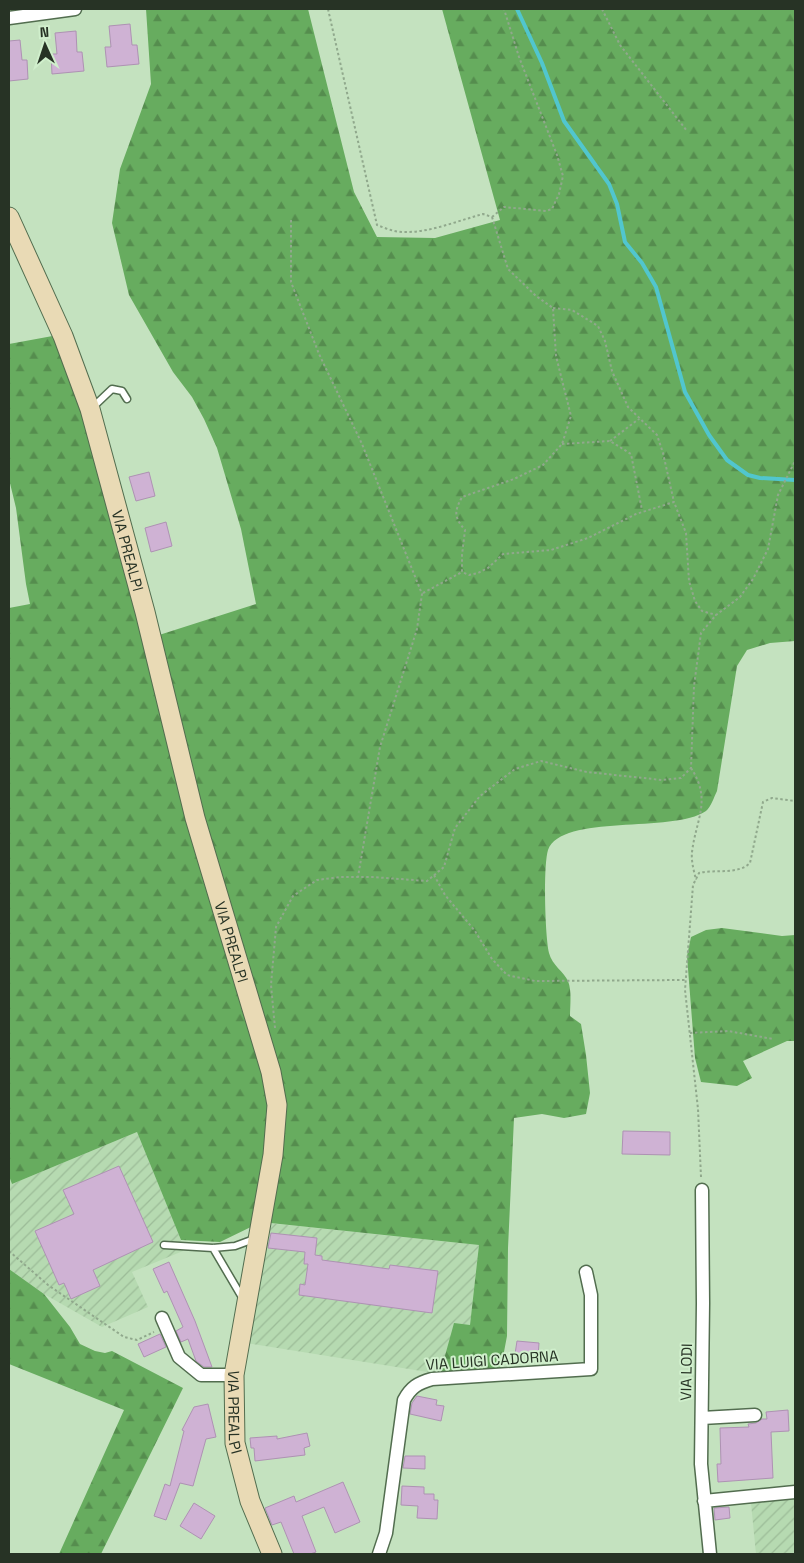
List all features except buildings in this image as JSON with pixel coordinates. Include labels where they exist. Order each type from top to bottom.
[{"type":"street","points":[[9,18],[75,9]]},
{"type":"street","name":"VIA PREALPI","points":[[9,217],[64,336],[90,409],[146,612],[195,818],[276,1094],[277,1119],[273,1155],[245,1304],[234,1375],[235,1443],[250,1501],[272,1554]]},
{"type":"street","name":"VIA LODI","points":[[702,1190],[701,1464],[710,1554]]},
{"type":"street","name":"VIA LUIGI CADORNA","points":[[379,1554],[386,1533],[404,1400],[410,1389],[419,1382],[432,1379],[590,1369],[592,1295],[586,1272]]},
{"type":"street","points":[[164,1322],[179,1357],[201,1375],[234,1375]]},
{"type":"street","points":[[702,1418],[755,1415]]},
{"type":"street","points":[[704,1501],[795,1492]]},
{"type":"lane","points":[[90,409],[112,390],[122,391],[127,399]]},
{"type":"lane","points":[[164,1245],[213,1248],[235,1246],[258,1238]]},
{"type":"lane","points":[[213,1248],[245,1304]]},
{"type":"path","points":[[328,9],[377,225],[389,230],[403,232],[424,230],[482,214],[492,217]]},
{"type":"path","points":[[492,217],[504,208],[546,211],[552,209],[559,194],[563,176],[557,155],[519,57],[504,9]]},
{"type":"path","points":[[602,9],[620,45],[687,131]]},
{"type":"path","points":[[492,217],[508,269],[536,296],[554,308],[572,310],[598,326],[605,342],[612,371],[628,406],[657,435],[674,502],[686,533],[689,581],[695,601],[702,611],[716,615]]},
{"type":"path","points":[[291,220],[291,282],[319,354],[362,444],[422,594],[417,629],[380,747],[358,877]]},
{"type":"path","points":[[462,572],[465,530],[457,520],[456,508],[462,497],[514,479],[543,465],[562,444],[571,416],[556,356],[554,308]]},
{"type":"path","points":[[562,444],[610,441],[640,418]]},
{"type":"path","points":[[610,441],[631,454],[642,510]]},
{"type":"path","points":[[696,880],[692,854],[702,804],[702,794],[698,779],[691,768],[694,686],[702,633],[716,615],[740,597],[753,579],[768,549],[778,494],[795,460]]},
{"type":"path","points":[[462,572],[469,575],[488,568],[503,554],[551,550],[588,538],[636,514],[674,502]]},
{"type":"path","points":[[422,594],[462,572]]},
{"type":"path","points":[[263,1045],[275,1037],[271,985],[276,927],[293,896],[317,880],[358,877],[427,881],[444,867],[455,828],[480,796],[515,769],[541,761],[587,772],[662,780],[680,778],[691,768]]},
{"type":"path","points":[[702,1190],[698,1109],[686,990],[692,894],[700,873],[710,870],[738,870],[750,863],[764,802],[772,798],[795,801]]},
{"type":"path","points":[[434,875],[445,895],[475,931],[492,959],[507,975],[535,981],[686,980]]},
{"type":"path","points":[[690,1033],[728,1031],[764,1039],[773,1039]]},
{"type":"path","points":[[9,1252],[48,1285],[124,1337],[137,1340],[164,1322]]},
{"type":"shaded area","points":[[137,1132],[181,1240],[183,1251],[132,1272],[148,1307],[102,1327],[44,1294],[9,1269],[9,1176],[12,1184]]},
{"type":"shaded area","points":[[267,1223],[479,1245],[470,1326],[440,1374],[246,1343]]},
{"type":"shaded area","points":[[795,1487],[795,1554],[756,1554],[750,1493]]},
{"type":"green space","points":[[146,9],[308,9],[354,192],[377,237],[435,238],[500,220],[442,9],[795,9],[795,641],[770,643],[747,650],[737,666],[717,791],[706,811],[690,818],[669,822],[595,827],[574,832],[557,839],[548,850],[545,870],[545,901],[549,953],[568,981],[570,1016],[581,1024],[590,1093],[586,1114],[564,1118],[542,1114],[514,1118],[508,1248],[507,1336],[500,1373],[440,1374],[454,1323],[470,1325],[479,1245],[261,1222],[220,1242],[181,1240],[137,1132],[12,1184],[9,1176],[9,608],[30,604],[16,508],[9,479],[9,344],[58,335],[156,636],[256,604],[241,529],[217,448],[192,397],[173,372],[129,295],[112,223],[120,169],[151,84]]},
{"type":"green space","points":[[722,928],[782,936],[795,935],[795,1041],[787,1041],[743,1061],[752,1078],[737,1086],[701,1082],[695,1058],[687,956],[691,937],[706,930]]},
{"type":"green space","points":[[9,1269],[44,1294],[70,1327],[80,1344],[95,1351],[105,1353],[112,1351],[183,1388],[101,1554],[59,1554],[124,1410],[9,1364]]},
{"type":"waterway","points":[[517,9],[542,63],[564,121],[609,184],[617,204],[625,242],[642,263],[656,287],[685,392],[709,435],[727,460],[748,475],[760,478],[795,480]]}]
